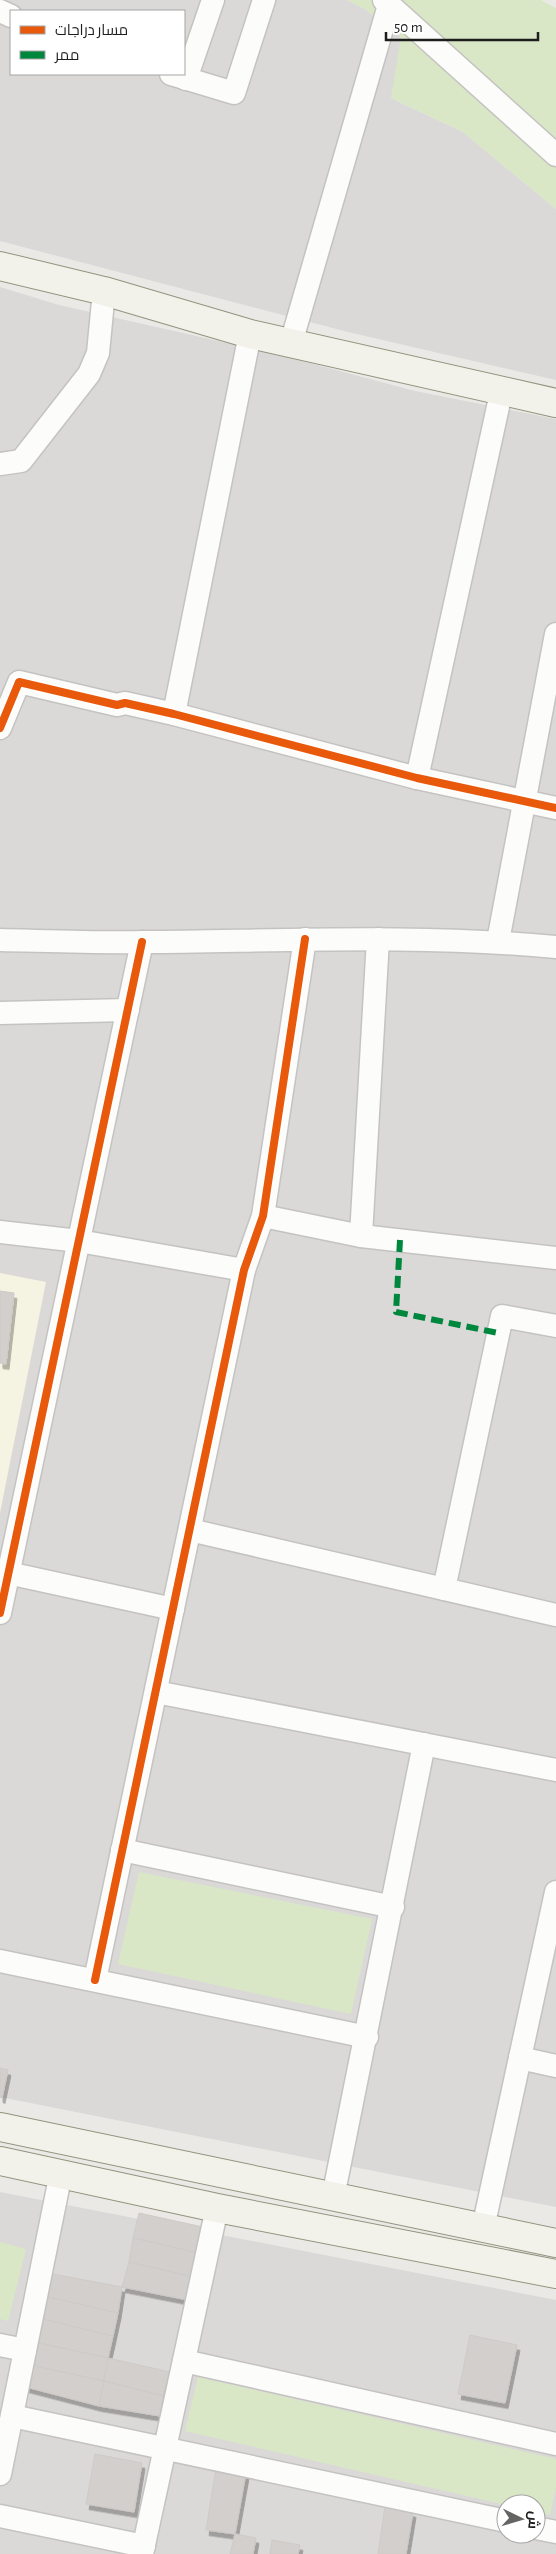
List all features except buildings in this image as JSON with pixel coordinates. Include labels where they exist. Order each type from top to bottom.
[{"type":"main road","points":[[0,266],[104,291],[250,334],[501,393],[556,403]]},
{"type":"main road","points":[[0,2127],[556,2243]]},
{"type":"main road","points":[[0,2161],[217,2208],[556,2274]]},
{"type":"street","points":[[185,63],[213,0]]},
{"type":"street","points":[[179,76],[234,93],[264,0]]},
{"type":"street","points":[[291,343],[386,2],[556,155]]},
{"type":"street","points":[[0,464],[21,460],[89,374],[98,353],[104,291]]},
{"type":"street","points":[[174,714],[250,334]]},
{"type":"street","points":[[417,778],[501,393]]},
{"type":"street","points":[[498,941],[523,800],[556,634]]},
{"type":"street","points":[[0,728],[19,682],[117,705],[125,703],[174,714],[417,778],[556,808]]},
{"type":"street","points":[[0,940],[142,942],[305,939],[498,941],[556,947]]},
{"type":"street","points":[[95,1980],[244,1270],[263,1216],[305,939]]},
{"type":"street","points":[[361,1236],[378,940]]},
{"type":"street","points":[[0,1613],[142,942]]},
{"type":"street","points":[[0,1013],[128,1010]]},
{"type":"street","points":[[263,1216],[361,1236],[556,1258]]},
{"type":"street","points":[[0,1232],[79,1241],[244,1270]]},
{"type":"street","points":[[444,1589],[502,1316],[556,1326]]},
{"type":"street","points":[[190,1530],[556,1615]]},
{"type":"street","points":[[8,1573],[173,1610]]},
{"type":"street","points":[[156,1692],[556,1770]]},
{"type":"street","points":[[333,2197],[367,2037],[424,1744]]},
{"type":"street","points":[[122,1850],[393,1907]]},
{"type":"street","points":[[483,2228],[556,1892]]},
{"type":"street","points":[[0,1961],[367,2037]]},
{"type":"street","points":[[520,2058],[556,2066]]},
{"type":"street","points":[[0,2474],[61,2174]]},
{"type":"street","points":[[0,2516],[143,2550],[217,2208]]},
{"type":"street","points":[[0,2345],[25,2350]]},
{"type":"street","points":[[184,2361],[556,2444]]},
{"type":"street","points":[[12,2416],[496,2519]]},
{"type":"shaded area","points":[[0,0],[347,0],[365,9],[401,37],[397,101],[463,132],[556,209],[556,380],[348,332],[0,241]]},
{"type":"shaded area","points":[[0,287],[59,305],[272,353],[415,391],[556,419],[556,2207],[0,2097]]},
{"type":"shaded area","points":[[0,1273],[46,1282],[0,1513]]},
{"type":"shaded area","points":[[0,2192],[556,2300],[556,2554],[0,2554]]},
{"type":"green space","points":[[347,0],[541,0],[556,8],[556,209],[463,132],[391,98],[401,37],[365,9]]},
{"type":"green space","points":[[139,1872],[372,1919],[351,2014],[118,1964]]},
{"type":"green space","points":[[0,2242],[26,2249],[8,2321],[0,2319]]},
{"type":"green space","points":[[198,2377],[556,2459],[556,2487],[550,2515],[546,2514],[546,2494],[496,2494],[496,2503],[185,2431]]},
{"type":"marked path","points":[[400,1240],[396,1312],[498,1333]]},
{"type":"cycle path","points":[[0,728],[19,682],[117,705],[125,703],[174,714],[417,778],[556,808]]},
{"type":"cycle path","points":[[95,1980],[244,1270],[263,1216],[305,939]]},
{"type":"cycle path","points":[[0,1613],[142,942]]}]
